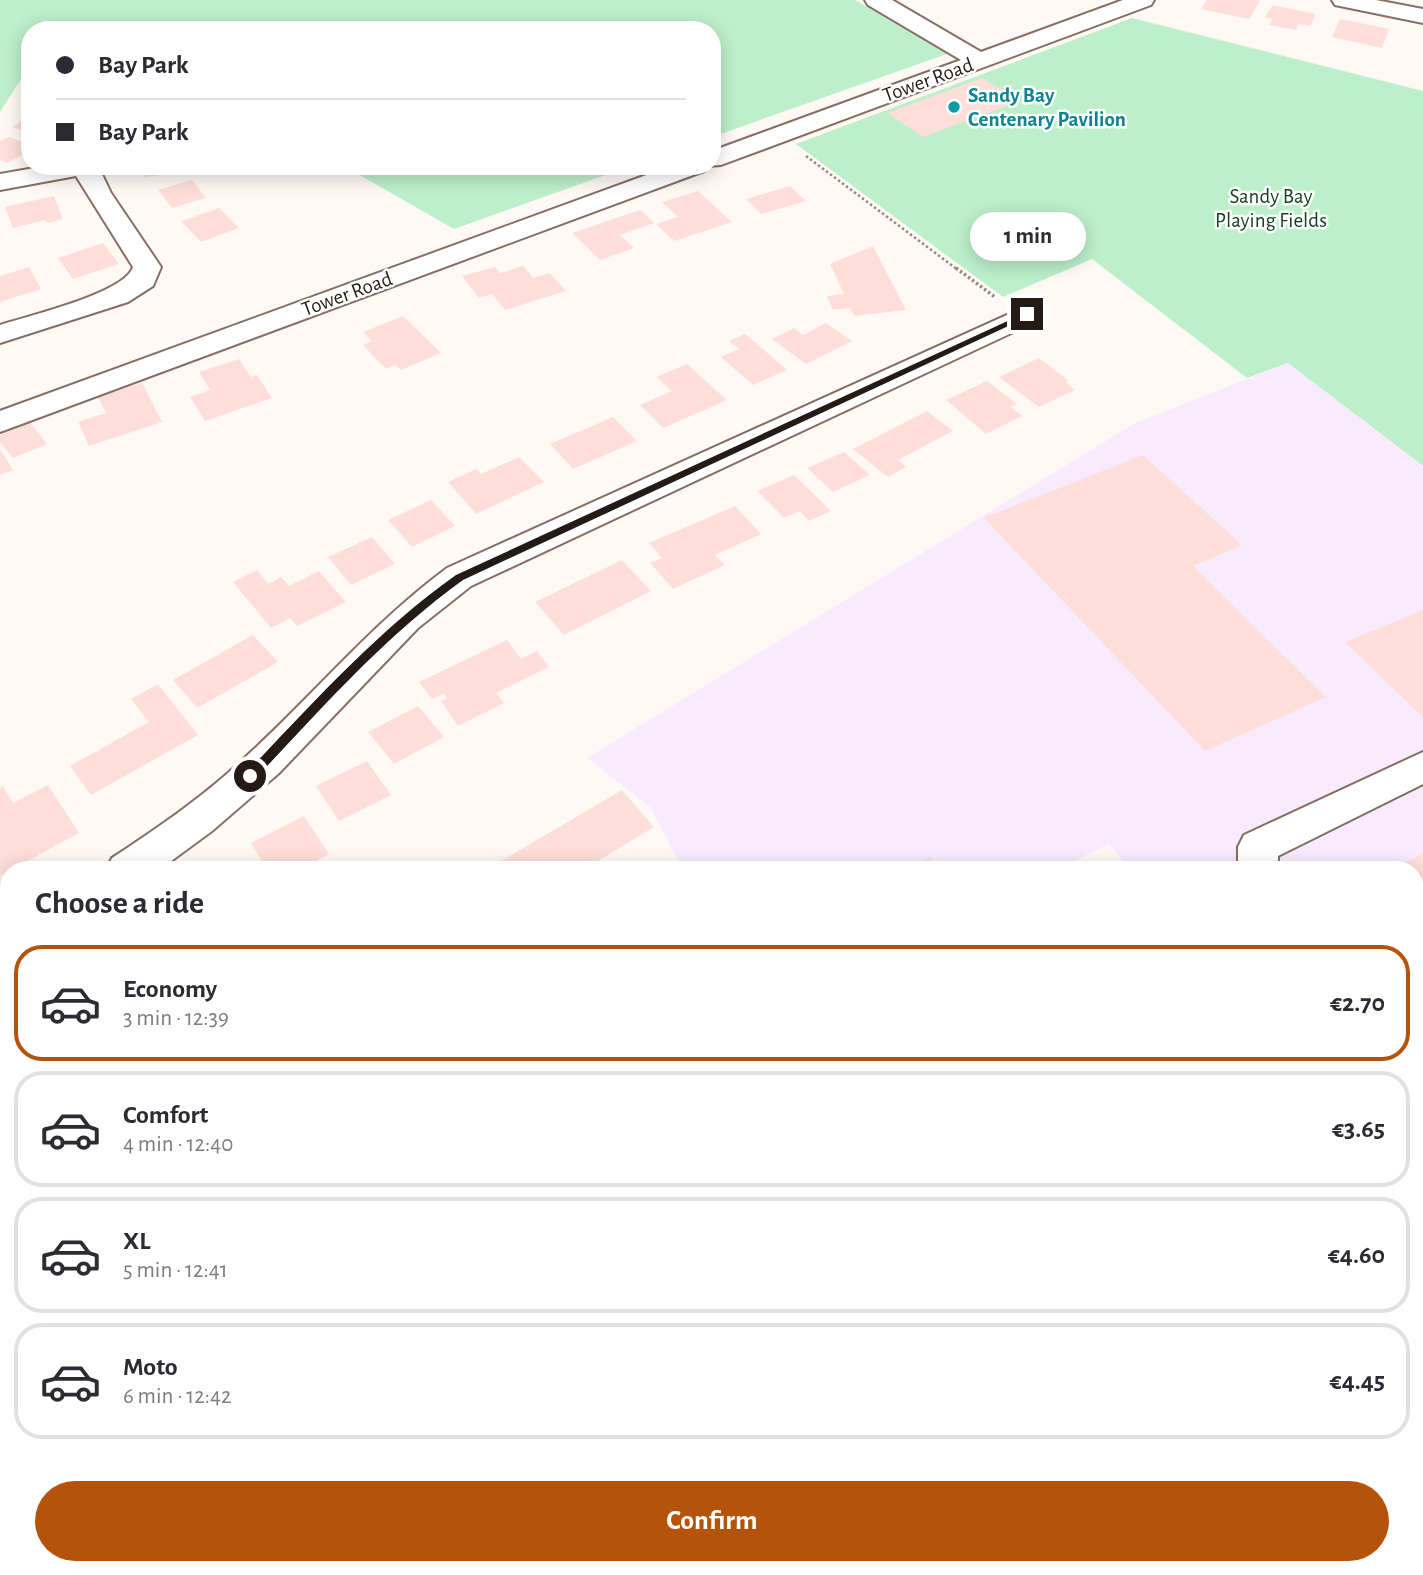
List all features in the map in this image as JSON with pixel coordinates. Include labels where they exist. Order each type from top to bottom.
[{"type":"street","points":[[876,0],[980,61]]},
{"type":"street","name":"Tower Road","points":[[721,157],[1143,0]]},
{"type":"street","points":[[1343,0],[1423,16]]},
{"type":"street","points":[[0,182],[37,175]]},
{"type":"street","points":[[0,334],[118,296],[143,280],[147,267],[141,254],[93,191],[88,175]]},
{"type":"street","name":"Tower Road","points":[[0,422],[671,175]]},
{"type":"street","points":[[140,861],[189,829],[250,776],[381,640],[418,607],[460,578],[1024,316]]},
{"type":"street","points":[[1258,861],[1258,847],[1423,767]]},
{"type":"path","points":[[779,135],[1024,316]]},
{"type":"shaded area","points":[[1288,363],[1423,467],[1423,861],[1123,861],[1109,844],[1074,861],[678,861],[650,807],[587,758],[1135,423]]},
{"type":"green space","points":[[0,0],[855,0],[947,54],[721,134],[721,21],[21,21],[21,79],[0,112]]},
{"type":"green space","name":"Sandy Bay Playing Fields","points":[[1132,18],[1423,91],[1423,466],[1288,363],[1247,378],[1092,259],[1003,297],[796,144]]},
{"type":"green space","points":[[360,175],[606,175],[454,229]]},
{"type":"building","points":[[1207,0],[1260,1],[1249,19],[1201,9]]},
{"type":"building","points":[[1273,5],[1316,14],[1310,26],[1299,24],[1296,30],[1269,25],[1273,19],[1265,17]]},
{"type":"building","points":[[1340,19],[1389,29],[1382,48],[1332,37]]},
{"type":"building","name":"Sandy Bay Centenary Pavilion","points":[[982,78],[1020,101],[923,137],[887,113]]},
{"type":"building","points":[[21,122],[21,130],[12,127]]},
{"type":"building","points":[[9,137],[21,142],[21,156],[7,163],[0,160],[0,141]]},
{"type":"building","points":[[192,180],[206,198],[172,208],[158,190]]},
{"type":"building","points":[[790,186],[806,201],[761,214],[746,199]]},
{"type":"building","points":[[698,191],[732,222],[674,241],[656,224],[678,217],[662,202]]},
{"type":"building","points":[[54,196],[63,219],[47,223],[45,220],[13,228],[5,207]]},
{"type":"building","points":[[219,208],[239,228],[201,242],[181,221]]},
{"type":"building","points":[[640,210],[654,223],[620,235],[634,248],[600,260],[572,233]]},
{"type":"building","points":[[103,243],[119,264],[73,279],[58,258]]},
{"type":"building","points":[[873,246],[906,310],[854,316],[850,308],[833,310],[827,296],[844,294],[830,264]]},
{"type":"building","points":[[523,266],[533,278],[550,273],[566,291],[505,310],[492,294],[479,298],[462,276],[495,267],[500,273]]},
{"type":"building","points":[[29,267],[41,289],[0,302],[0,276]]},
{"type":"building","points":[[403,316],[441,353],[401,370],[395,365],[386,369],[363,345],[372,341],[363,332]]},
{"type":"building","points":[[826,323],[852,341],[806,364],[772,339],[794,328],[803,335]]},
{"type":"building","points":[[745,334],[787,370],[753,385],[721,357],[739,349],[729,341]]},
{"type":"building","points":[[1039,358],[1069,381],[1065,382],[1075,390],[1039,407],[999,377]]},
{"type":"building","points":[[239,359],[251,377],[257,375],[272,398],[205,421],[190,397],[210,390],[199,372]]},
{"type":"building","points":[[687,364],[727,400],[663,428],[640,405],[672,391],[656,377]]},
{"type":"building","points":[[987,381],[1017,404],[1011,407],[1022,416],[986,434],[946,400]]},
{"type":"building","points":[[142,383],[162,422],[89,446],[78,422],[106,413],[98,397]]},
{"type":"building","points":[[927,411],[953,431],[898,460],[906,467],[888,477],[853,449]]},
{"type":"building","points":[[613,417],[637,441],[573,469],[550,444]]},
{"type":"building","points":[[30,422],[47,444],[13,458],[0,442],[0,435]]},
{"type":"building","points":[[0,449],[13,470],[0,475]]},
{"type":"building","points":[[844,452],[870,475],[833,492],[807,468]]},
{"type":"building","points":[[1143,455],[1242,545],[1193,566],[1326,697],[1205,751],[984,518]]},
{"type":"building","points":[[519,457],[544,482],[476,514],[448,482],[476,469],[481,474]]},
{"type":"building","points":[[794,475],[831,511],[809,521],[800,511],[784,518],[757,491]]},
{"type":"building","points":[[431,500],[455,526],[412,547],[388,520]]},
{"type":"building","points":[[735,506],[761,534],[715,555],[725,565],[673,589],[650,563],[662,558],[649,543]]},
{"type":"building","points":[[372,537],[395,564],[351,585],[328,557]]},
{"type":"building","points":[[622,560],[651,591],[564,635],[535,602]]},
{"type":"building","points":[[257,570],[268,584],[281,577],[289,586],[319,571],[346,602],[297,626],[290,618],[271,628],[233,582]]},
{"type":"building","points":[[1423,610],[1423,717],[1345,642]]},
{"type":"building","points":[[253,635],[278,662],[197,708],[173,680]]},
{"type":"building","points":[[507,640],[521,659],[537,651],[549,667],[496,693],[504,703],[458,726],[441,701],[447,698],[444,694],[432,699],[419,682]]},
{"type":"building","points":[[158,684],[198,735],[91,795],[70,766],[149,722],[131,699]]},
{"type":"building","points":[[418,706],[444,737],[394,764],[368,732]]},
{"type":"building","points":[[367,761],[391,795],[339,821],[316,786]]},
{"type":"building","points":[[48,785],[79,833],[28,861],[0,861],[0,788],[3,786],[13,803]]},
{"type":"building","points":[[622,790],[654,827],[598,861],[501,861]]},
{"type":"building","points":[[304,816],[329,854],[316,861],[262,861],[251,843]]},
{"type":"building","points":[[1423,853],[1423,861],[1408,861]]},
{"type":"place","name":"Sandy Bay Centenary Pavilion","points":[[954,107]]},
{"type":"route","points":[[250,776],[381,640],[438,592],[480,566],[1027,314]]}]
